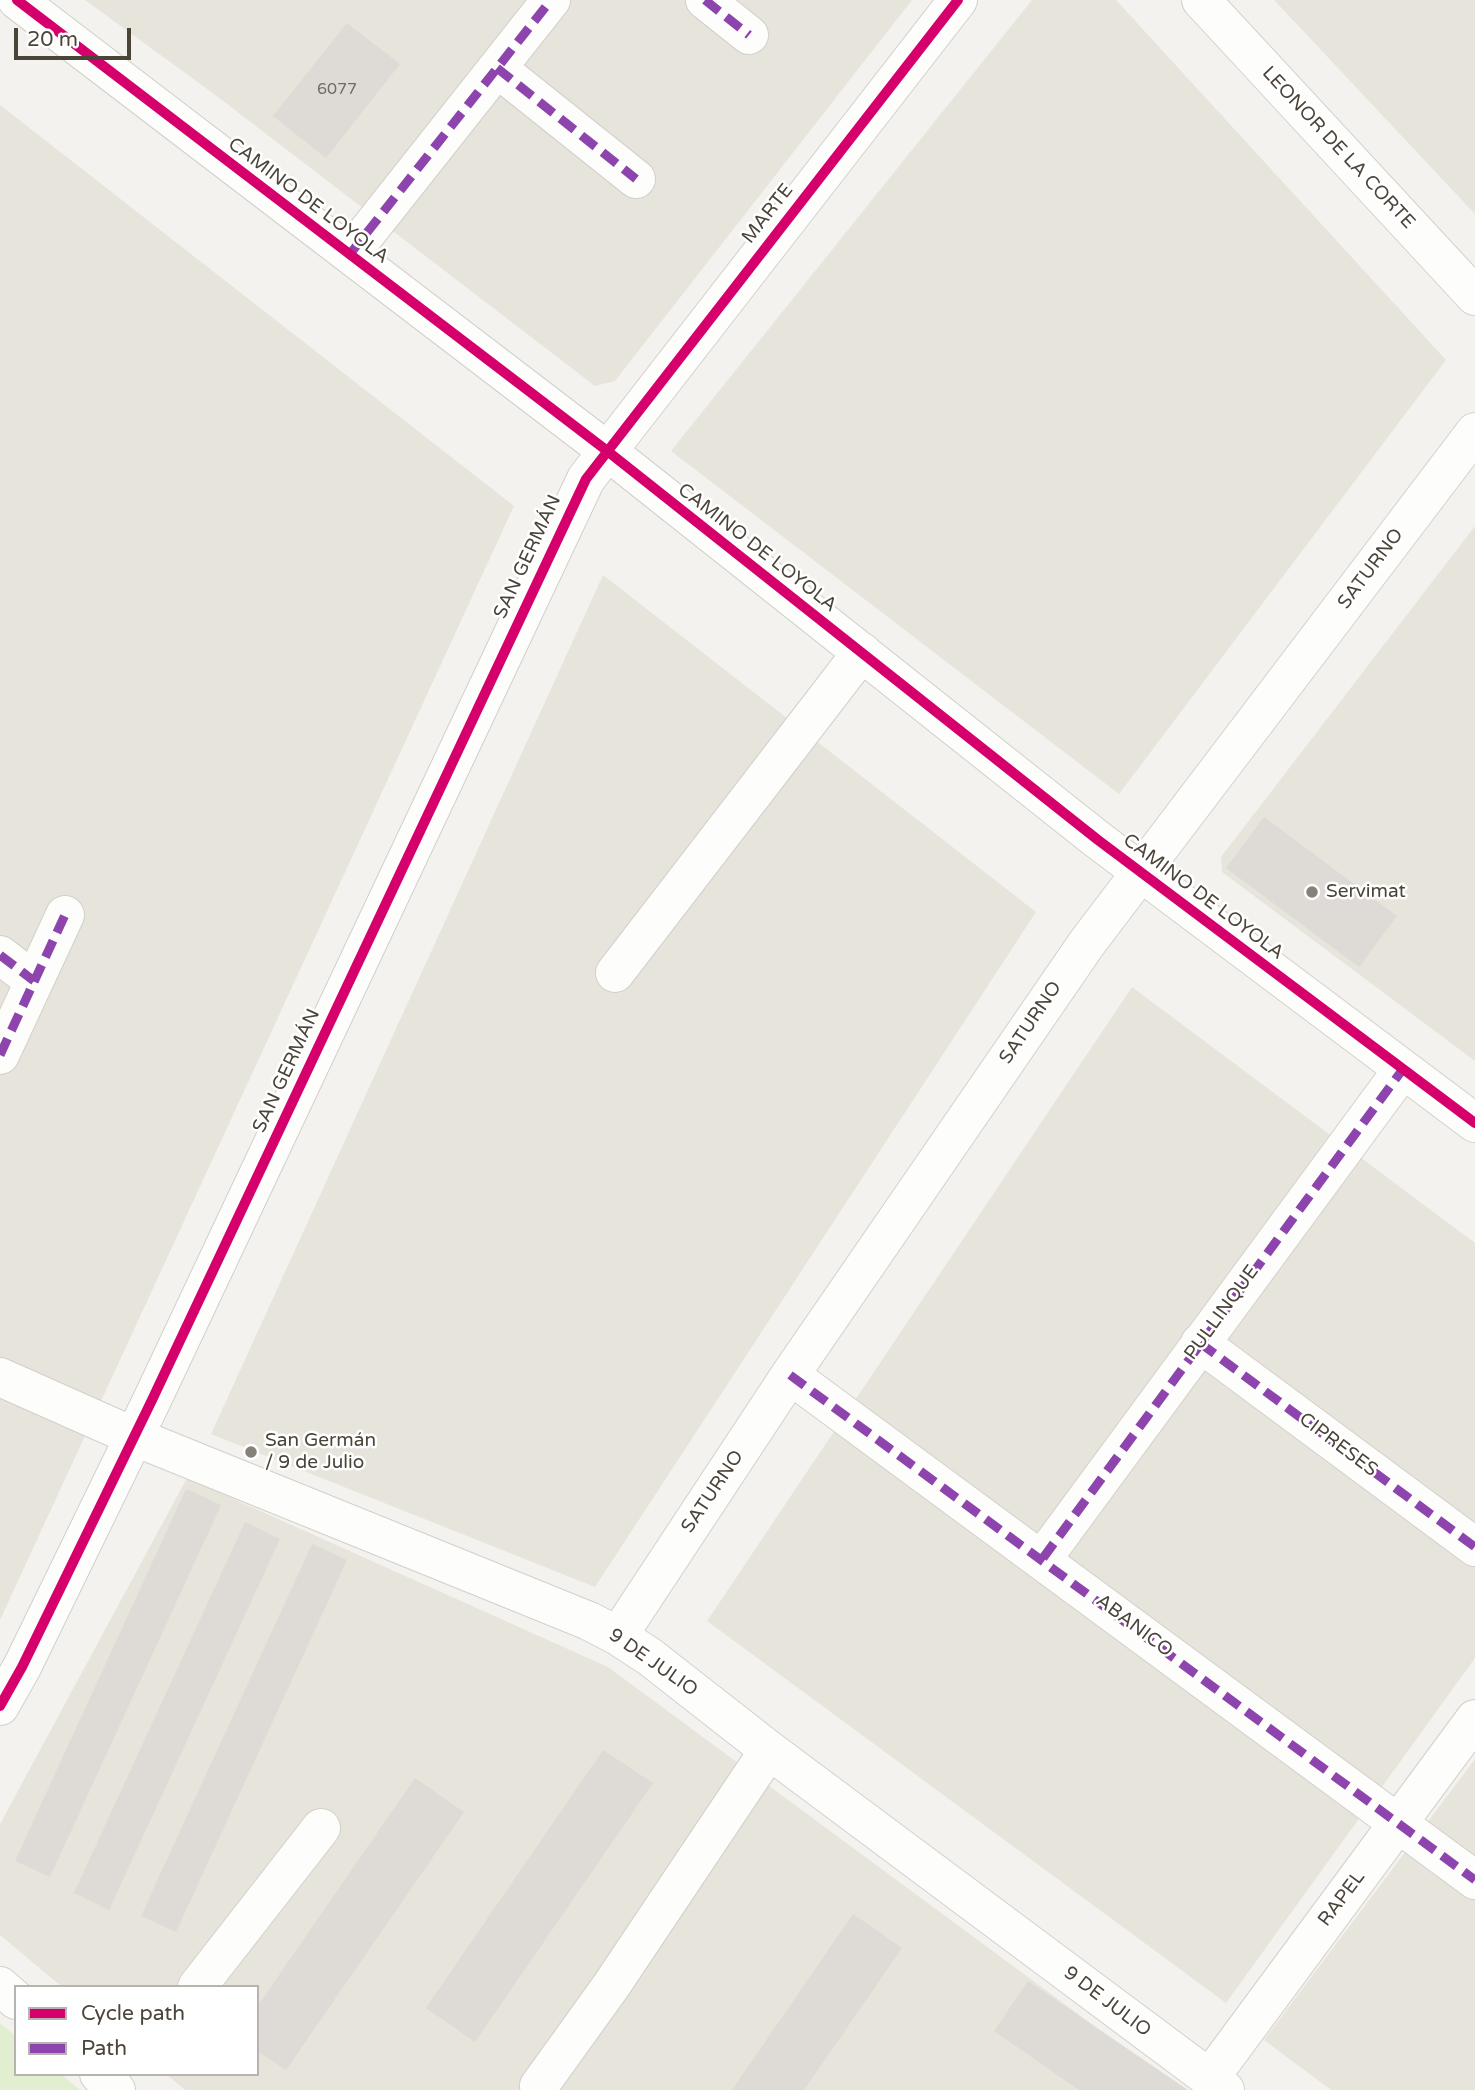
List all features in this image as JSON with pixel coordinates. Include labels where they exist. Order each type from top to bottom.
[{"type":"street","name":"CAMINO DE LOYOLA","points":[[18,0],[606,450],[1140,872],[1475,1123]]},
{"type":"street","points":[[350,254],[551,0]]},
{"type":"street","points":[[705,0],[749,35]]},
{"type":"street","name":"MARTE","points":[[606,450],[958,0]]},
{"type":"street","name":"LEONOR DE LA CORTE","points":[[1201,0],[1475,296]]},
{"type":"street","points":[[498,68],[636,178]]},
{"type":"street","name":"SATURNO","points":[[618,1636],[790,1375],[1087,943],[1475,432]]},
{"type":"street","name":"SAN GERMÁN","points":[[0,1706],[22,1667],[135,1437],[574,501],[606,450]]},
{"type":"street","points":[[615,973],[862,652]]},
{"type":"street","points":[[0,1055],[65,915]]},
{"type":"street","points":[[0,955],[34,981]]},
{"type":"street","name":"PULLINQUE","points":[[1042,1558],[1403,1069]]},
{"type":"street","name":"CIPRESES","points":[[1200,1343],[1475,1547]]},
{"type":"street","name":"ABANICO","points":[[790,1375],[1042,1558],[1475,1880]]},
{"type":"street","name":"9 DE JULIO","points":[[0,1377],[135,1437],[576,1616],[618,1636],[650,1657],[769,1750],[1217,2084]]},
{"type":"street","name":"RAPEL","points":[[1217,2084],[1398,1823],[1475,1720]]},
{"type":"street","points":[[540,2090],[538,2086],[619,1974],[769,1750]]},
{"type":"street","points":[[199,1985],[321,1828]]},
{"type":"street","points":[[0,1986],[14,1998]]},
{"type":"street","points":[[101,2076],[116,2090],[127,2076]]},
{"type":"shaded area","points":[[85,0],[912,0],[615,381],[595,386],[214,94]]},
{"type":"shaded area","points":[[1032,0],[1116,0],[1446,360],[1119,794],[671,451]]},
{"type":"shaded area","points":[[1274,0],[1475,0],[1475,214]]},
{"type":"shaded area","points":[[0,105],[514,506],[0,1620]]},
{"type":"shaded area","points":[[1475,526],[1475,1061],[1222,872],[1221,857]]},
{"type":"shaded area","points":[[603,575],[1036,912],[595,1587],[211,1434]]},
{"type":"shaded area","points":[[1132,987],[1475,1243],[1475,1658],[1226,2003],[707,1621]]},
{"type":"shaded area","points":[[187,1478],[608,1667],[1181,2090],[185,2090],[168,2076],[259,2076],[259,1985],[60,1985],[0,1935],[0,1824]]},
{"type":"shaded area","points":[[1475,1759],[1475,2090],[1331,2090],[1264,2040]]},
{"type":"green space","points":[[0,2023],[14,2034],[14,2076],[63,2076],[80,2090],[0,2090]]},
{"type":"building","points":[[347,23],[400,64],[326,158],[273,116]]},
{"type":"building","name":"Servimat","points":[[1264,817],[1397,916],[1359,967],[1226,868]]},
{"type":"building","points":[[186,1489],[221,1505],[50,1877],[15,1861]]},
{"type":"building","points":[[245,1522],[280,1539],[109,1910],[74,1893]]},
{"type":"building","points":[[312,1544],[347,1560],[176,1932],[141,1916]]},
{"type":"building","points":[[603,1750],[653,1783],[475,2042],[426,2008]]},
{"type":"building","points":[[415,1778],[464,1812],[286,2070],[259,2052],[259,2004]]},
{"type":"building","points":[[853,1914],[902,1948],[804,2090],[732,2090]]},
{"type":"building","points":[[1028,1981],[1188,2090],[1079,2090],[994,2031]]},
{"type":"marked path","points":[[350,254],[551,0]]},
{"type":"marked path","points":[[705,0],[749,35]]},
{"type":"marked path","points":[[497,68],[636,179]]},
{"type":"marked path","points":[[0,1055],[65,915]]},
{"type":"marked path","points":[[0,955],[34,981]]},
{"type":"marked path","points":[[1043,1558],[1403,1069]]},
{"type":"marked path","points":[[1200,1343],[1475,1547]]},
{"type":"marked path","points":[[790,1375],[1475,1880]]},
{"type":"cycle path","points":[[17,0],[606,450],[1098,840],[1475,1123]]},
{"type":"cycle path","points":[[0,1706],[22,1667],[152,1400],[586,479],[958,0]]},
{"type":"place","name":"Servimat","points":[[1312,892]]},
{"type":"place","name":"San Germán / 9 de Julio","points":[[251,1452]]}]
